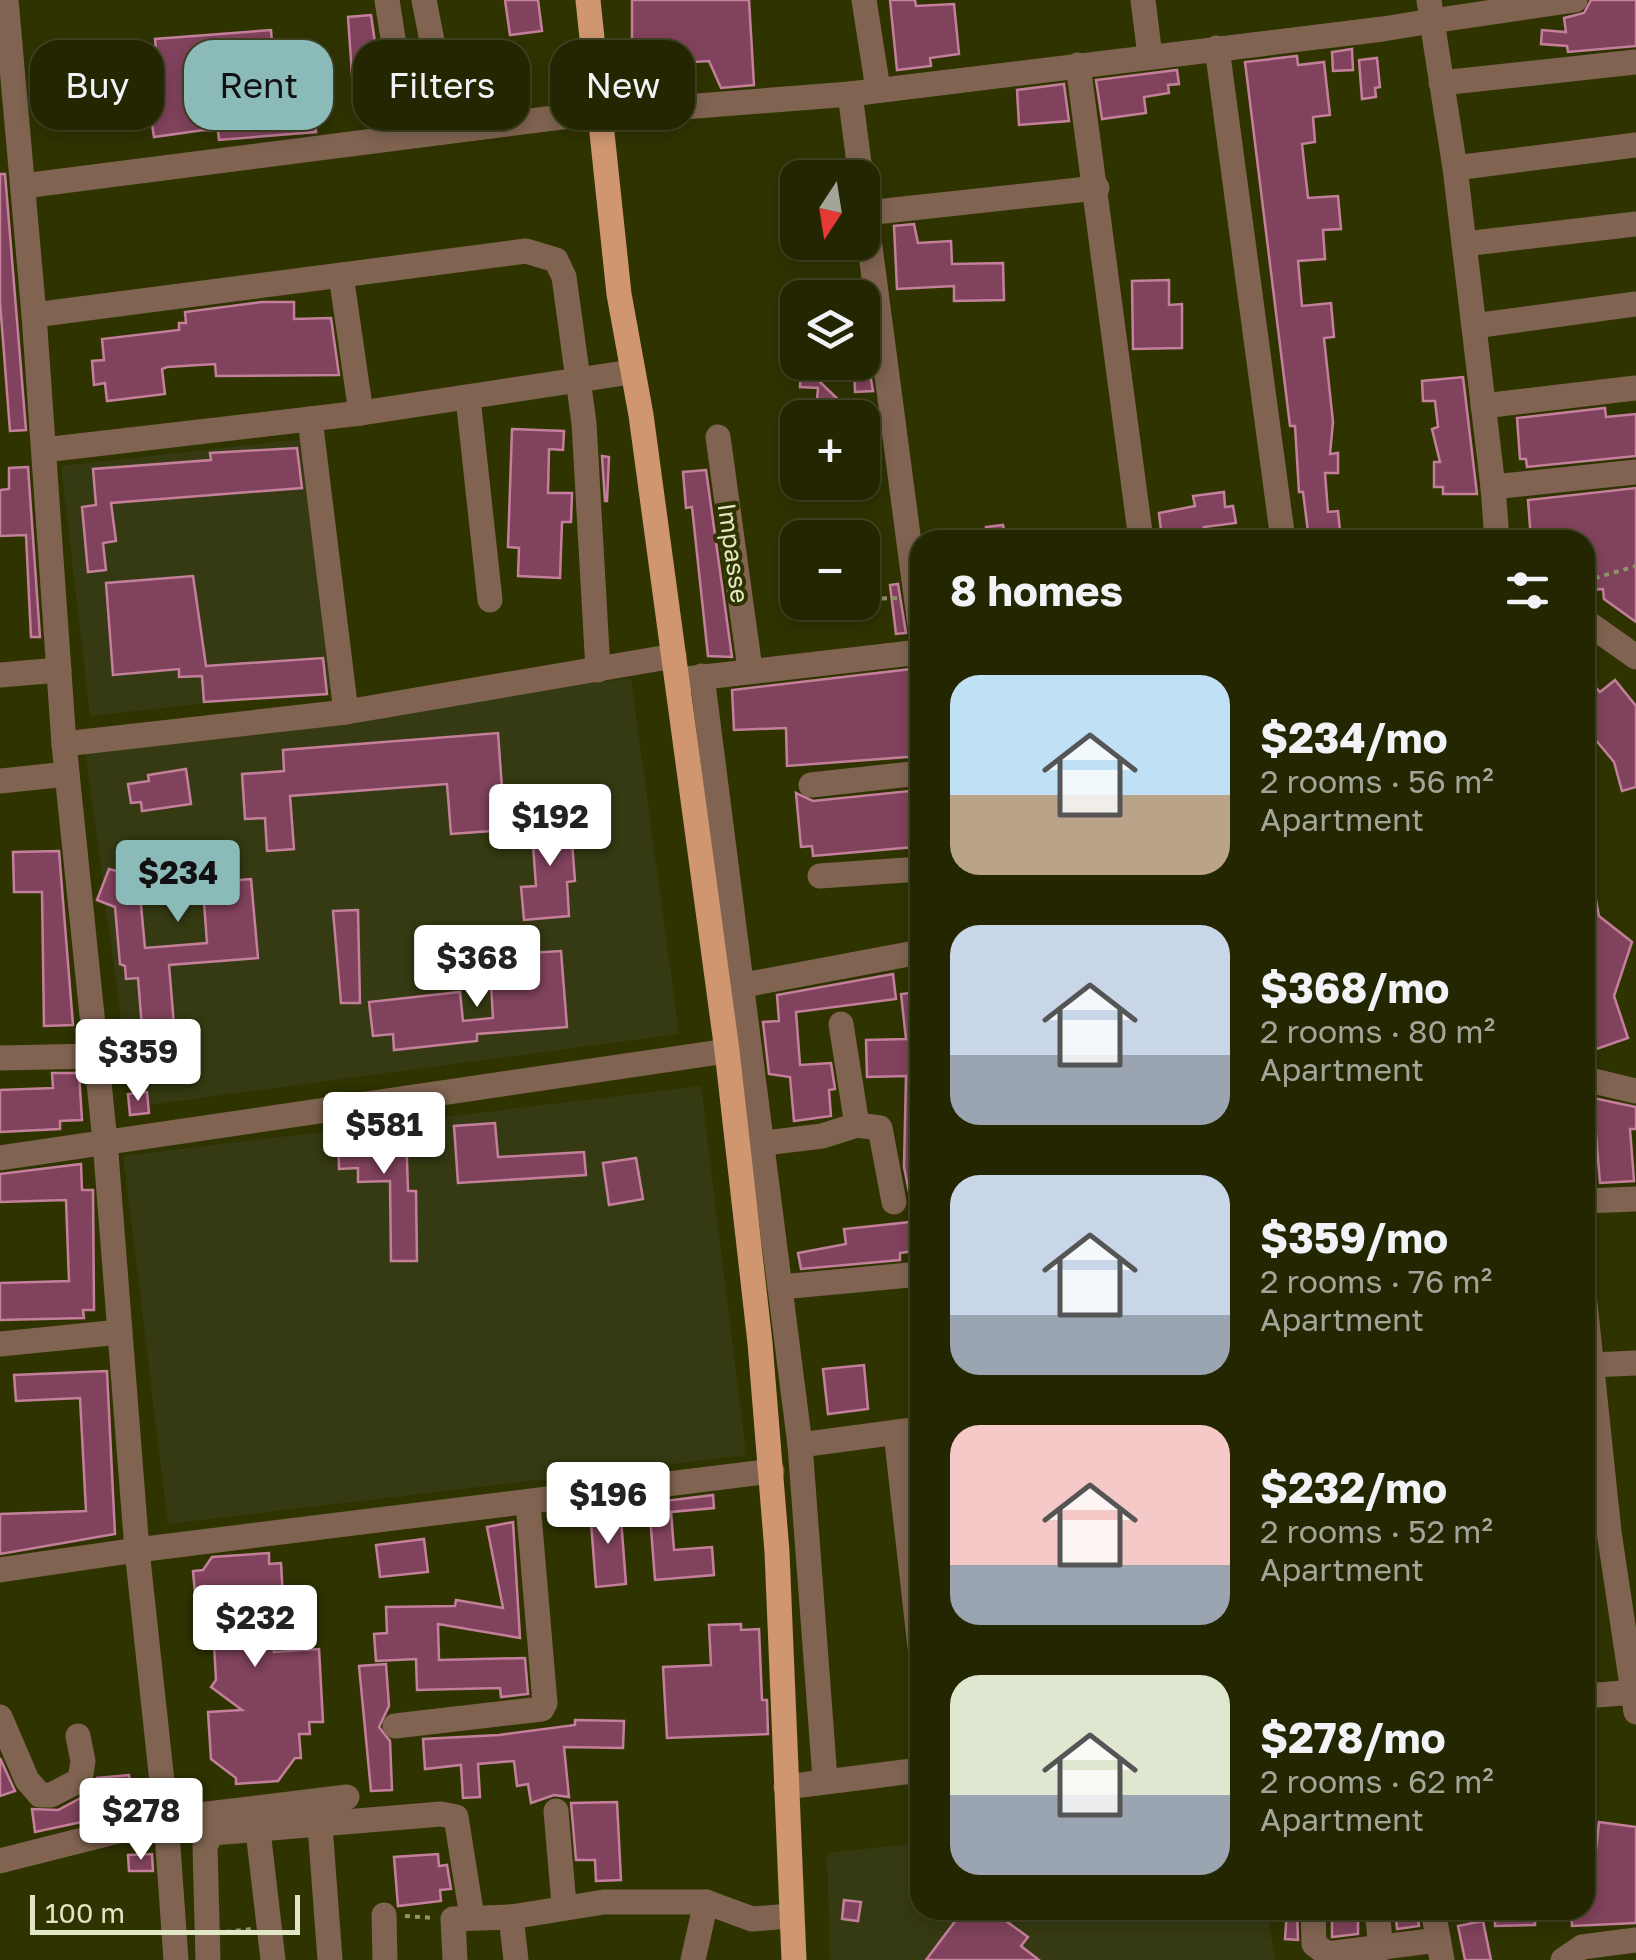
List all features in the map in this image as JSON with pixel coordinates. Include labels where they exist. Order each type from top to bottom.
[{"type":"main road","points":[[588,0],[592,40]]},
{"type":"main road","points":[[602,130],[631,372],[642,415],[684,671],[738,1145],[772,1471],[794,1960]]},
{"type":"street","points":[[6,0],[34,315],[64,744],[106,1141],[136,1550],[166,1818],[176,1960]]},
{"type":"street","points":[[387,0],[394,51],[405,68],[429,62],[434,51],[424,0]]},
{"type":"street","points":[[864,0],[878,89]]},
{"type":"street","points":[[1143,0],[1150,56]]},
{"type":"street","points":[[695,108],[850,94],[1217,48],[1430,10],[1575,0]]},
{"type":"street","points":[[1430,10],[1455,168],[1496,530]]},
{"type":"street","points":[[1217,48],[1282,530]]},
{"type":"street","points":[[1442,83],[1636,62]]},
{"type":"street","points":[[1078,66],[1140,530]]},
{"type":"street","points":[[850,94],[859,160]]},
{"type":"street","points":[[23,186],[550,122]]},
{"type":"street","points":[[1455,168],[1636,145]]},
{"type":"street","points":[[880,211],[1097,188]]},
{"type":"street","points":[[1464,244],[1636,224]]},
{"type":"street","points":[[34,315],[526,251],[545,253],[561,266],[580,383],[598,670]]},
{"type":"street","points":[[872,260],[910,551]]},
{"type":"street","points":[[341,274],[361,413]]},
{"type":"street","points":[[1474,326],[1636,304]]},
{"type":"street","points":[[44,450],[310,420],[580,383],[631,372]]},
{"type":"street","points":[[1483,406],[1636,388]]},
{"type":"street","points":[[468,398],[490,600]]},
{"type":"street","points":[[310,420],[346,712]]},
{"type":"street","name":"Impasse","points":[[718,437],[750,668]]},
{"type":"street","points":[[1493,487],[1636,472]]},
{"type":"street","points":[[1595,628],[1636,658]]},
{"type":"street","points":[[64,744],[346,712],[598,670],[750,668],[910,653]]},
{"type":"street","points":[[0,675],[59,670]]},
{"type":"street","points":[[684,671],[744,986],[800,1445],[825,1779]]},
{"type":"street","points":[[0,781],[67,774]]},
{"type":"street","points":[[812,785],[910,774]]},
{"type":"street","points":[[820,876],[910,870]]},
{"type":"street","points":[[744,986],[910,954]]},
{"type":"street","points":[[841,1024],[857,1125]]},
{"type":"street","points":[[0,1158],[727,1051]]},
{"type":"street","points":[[0,1058],[96,1056]]},
{"type":"street","points":[[1595,1081],[1636,1090]]},
{"type":"street","points":[[738,1145],[822,1136],[857,1125],[880,1128],[894,1202]]},
{"type":"street","points":[[1595,1201],[1636,1199]]},
{"type":"street","points":[[781,1288],[910,1275]]},
{"type":"street","points":[[0,1344],[120,1332]]},
{"type":"street","points":[[1595,1353],[1636,1363]]},
{"type":"street","points":[[1595,1406],[1609,1532],[1635,1699],[1595,1697]]},
{"type":"street","points":[[800,1445],[908,1431],[910,1472]]},
{"type":"street","points":[[0,1570],[772,1471]]},
{"type":"street","points":[[395,1726],[542,1710],[546,1702],[528,1503]]},
{"type":"street","points":[[1609,1532],[1636,1529]]},
{"type":"street","points":[[0,1718],[28,1780],[46,1796],[80,1780],[83,1761],[78,1736]]},
{"type":"street","points":[[786,1787],[910,1771]]},
{"type":"street","points":[[0,1860],[166,1818],[346,1797]]},
{"type":"street","points":[[556,1811],[564,1906]]},
{"type":"street","points":[[174,1933],[207,1947],[206,1838],[212,1833],[441,1814],[456,1817],[472,1917]]},
{"type":"street","points":[[320,1826],[330,1960]]},
{"type":"street","points":[[258,1831],[273,1960]]},
{"type":"street","points":[[693,1960],[706,1902]]},
{"type":"street","points":[[455,1960],[453,1919],[511,1917],[564,1906],[706,1902],[752,1919],[790,1916]]},
{"type":"street","points":[[384,1915],[384,1960]]},
{"type":"street","points":[[511,1917],[516,1960]]},
{"type":"street","points":[[1314,1920],[1318,1951],[1368,1954],[1440,1950],[1435,1920]]},
{"type":"street","points":[[1368,1954],[1375,1920]]},
{"type":"street","points":[[1564,1960],[1582,1947],[1636,1940]]},
{"type":"path","points":[[1595,578],[1636,566]]},
{"type":"path","points":[[880,598],[910,597]]},
{"type":"shaded area","points":[[321,437],[349,687],[90,716],[61,466]]},
{"type":"shaded area","points":[[631,678],[679,1034],[133,1107],[85,750]]},
{"type":"shaded area","points":[[701,1086],[746,1455],[168,1524],[123,1156]]},
{"type":"shaded area","points":[[910,1844],[910,1920],[1269,1920],[1275,1960],[830,1960],[827,1853]]},
{"type":"building","points":[[505,0],[538,0],[542,31],[510,35]]},
{"type":"building","points":[[632,0],[749,0],[754,85],[721,88],[709,61],[695,62],[695,40],[632,40]]},
{"type":"building","points":[[890,0],[915,0],[916,6],[954,4],[959,54],[930,58],[931,66],[897,70]]},
{"type":"building","points":[[1591,0],[1636,0],[1636,46],[1568,52],[1567,46],[1541,44],[1542,30],[1566,32],[1564,18],[1584,13]]},
{"type":"building","points":[[371,15],[375,40],[353,40],[353,90],[348,17]]},
{"type":"building","points":[[271,30],[272,40],[184,40],[184,130],[204,130],[154,137],[153,130],[164,130],[164,40],[155,39]]},
{"type":"building","points":[[1352,49],[1353,70],[1333,71],[1332,52]]},
{"type":"building","points":[[1297,56],[1298,65],[1324,62],[1330,115],[1313,117],[1315,142],[1302,144],[1308,198],[1338,196],[1341,229],[1323,230],[1325,259],[1298,261],[1302,306],[1331,303],[1334,337],[1324,338],[1333,422],[1330,454],[1338,453],[1338,473],[1325,473],[1328,512],[1338,511],[1340,530],[1308,530],[1303,492],[1299,492],[1295,426],[1290,426],[1245,62]]},
{"type":"building","points":[[1377,58],[1380,87],[1375,88],[1376,97],[1362,99],[1359,60]]},
{"type":"building","points":[[1177,70],[1179,84],[1168,85],[1169,93],[1144,97],[1146,113],[1102,119],[1096,80]]},
{"type":"building","points":[[1064,84],[1069,121],[1019,125],[1017,90]]},
{"type":"building","points":[[204,130],[316,132],[219,140],[218,131]]},
{"type":"building","points":[[0,174],[5,174],[26,430],[10,431],[0,302]]},
{"type":"building","points":[[914,224],[918,243],[951,241],[952,264],[1003,263],[1004,300],[954,301],[954,286],[897,289],[894,226]]},
{"type":"building","points":[[1169,280],[1169,305],[1182,304],[1182,348],[1133,349],[1132,281]]},
{"type":"building","points":[[294,302],[294,319],[331,318],[339,375],[216,376],[215,364],[167,367],[162,369],[165,394],[107,401],[105,383],[94,385],[92,361],[104,360],[102,339],[179,330],[179,323],[186,323],[185,312]]},
{"type":"building","points":[[1463,377],[1477,494],[1443,494],[1443,487],[1434,487],[1434,462],[1440,462],[1432,429],[1438,427],[1435,401],[1423,401],[1422,381]]},
{"type":"building","points":[[800,380],[818,380],[838,400],[817,400],[818,388],[800,387]]},
{"type":"building","points":[[855,380],[871,380],[873,391],[855,392]]},
{"type":"building","points":[[1605,408],[1606,417],[1636,414],[1636,456],[1527,467],[1526,459],[1520,459],[1517,418]]},
{"type":"building","points":[[512,429],[564,431],[563,450],[549,449],[548,493],[572,493],[571,522],[562,522],[560,578],[518,576],[519,548],[508,547]]},
{"type":"building","points":[[297,448],[302,488],[111,503],[116,541],[103,543],[106,570],[88,572],[82,507],[96,505],[93,469],[211,460],[210,453]]},
{"type":"building","points":[[602,456],[609,457],[607,501],[605,501]]},
{"type":"building","points":[[28,467],[40,637],[31,637],[26,535],[0,536],[0,490],[9,489],[9,468]]},
{"type":"building","points":[[706,470],[732,657],[708,656],[692,507],[686,508],[683,472]]},
{"type":"building","points":[[1636,488],[1636,622],[1604,599],[1603,589],[1595,590],[1595,530],[1530,530],[1528,500]]},
{"type":"building","points":[[1224,492],[1225,507],[1233,506],[1236,523],[1204,530],[1161,530],[1159,513],[1195,506],[1193,496]]},
{"type":"building","points":[[1003,525],[1004,530],[986,530],[986,527]]},
{"type":"building","points":[[193,576],[206,666],[323,658],[327,694],[204,702],[202,676],[179,677],[179,669],[113,675],[106,583]]},
{"type":"building","points":[[898,584],[906,633],[896,634],[890,585]]},
{"type":"building","points":[[910,669],[910,757],[787,766],[786,728],[734,730],[732,690]]},
{"type":"building","points":[[1615,680],[1636,706],[1636,787],[1622,791],[1614,762],[1595,739],[1595,687],[1600,692]]},
{"type":"building","points":[[498,733],[505,830],[451,834],[447,784],[290,796],[294,849],[267,851],[265,818],[245,819],[242,774],[284,771],[283,750]]},
{"type":"building","points":[[186,769],[191,804],[142,811],[141,802],[131,803],[128,784],[149,781],[148,775]]},
{"type":"building","points":[[909,791],[910,847],[813,856],[812,846],[801,847],[796,793],[813,801]]},
{"type":"building","points":[[570,815],[575,881],[567,882],[569,916],[524,920],[521,887],[536,886],[531,818]]},
{"type":"building","points":[[59,851],[73,1025],[44,1026],[42,892],[14,892],[13,852]]},
{"type":"building","points":[[223,860],[225,881],[251,879],[258,958],[169,965],[174,1025],[142,1028],[138,978],[126,979],[125,966],[120,964],[115,907],[97,900],[109,869],[136,876],[140,866]],"holes":[[[203,889],[207,943],[145,948],[140,894]]]},
{"type":"building","points":[[1595,895],[1599,916],[1632,942],[1614,996],[1628,1038],[1595,1050]]},
{"type":"building","points":[[358,910],[360,1003],[341,1003],[333,911]]},
{"type":"building","points":[[561,951],[567,1027],[477,1034],[477,1041],[394,1050],[393,1034],[373,1036],[369,1002],[460,992],[463,1021],[493,1018],[491,984],[531,981],[529,953]]},
{"type":"building","points":[[893,974],[896,999],[796,1012],[800,1065],[831,1063],[835,1089],[829,1090],[831,1116],[794,1121],[790,1077],[769,1074],[763,1022],[779,1021],[777,995]]},
{"type":"building","points":[[910,993],[910,1197],[904,1167],[906,1076],[867,1077],[866,1040],[906,1039],[901,994]]},
{"type":"building","points":[[52,1073],[79,1073],[82,1120],[60,1121],[60,1129],[0,1132],[0,1090],[53,1088]]},
{"type":"building","points":[[147,1092],[149,1113],[130,1115],[128,1094]]},
{"type":"building","points":[[1595,1098],[1636,1107],[1636,1129],[1630,1129],[1634,1181],[1600,1183]]},
{"type":"building","points":[[383,1121],[383,1130],[406,1129],[408,1191],[416,1191],[417,1261],[391,1261],[390,1181],[358,1182],[358,1168],[339,1169],[338,1125]]},
{"type":"building","points":[[495,1123],[498,1157],[584,1152],[586,1175],[458,1183],[454,1126]]},
{"type":"building","points":[[636,1158],[643,1199],[609,1205],[603,1163]]},
{"type":"building","points":[[81,1164],[82,1190],[93,1190],[94,1310],[83,1310],[84,1318],[0,1320],[0,1283],[69,1281],[66,1200],[0,1202],[0,1174]]},
{"type":"building","points":[[910,1222],[910,1252],[900,1253],[900,1260],[801,1269],[798,1253],[846,1244],[844,1229]]},
{"type":"building","points":[[864,1365],[868,1409],[828,1414],[823,1369]]},
{"type":"building","points":[[107,1371],[115,1534],[0,1554],[0,1514],[86,1511],[80,1398],[16,1401],[14,1375]]},
{"type":"building","points":[[713,1495],[714,1508],[671,1512],[674,1550],[712,1547],[714,1575],[655,1580],[649,1503]]},
{"type":"building","points":[[620,1506],[626,1584],[596,1587],[590,1510]]},
{"type":"building","points":[[513,1522],[520,1638],[438,1624],[439,1660],[525,1658],[528,1694],[501,1697],[500,1688],[417,1690],[416,1659],[376,1661],[374,1634],[387,1633],[386,1607],[455,1606],[456,1600],[503,1608],[487,1527]]},
{"type":"building","points":[[424,1539],[428,1572],[380,1577],[376,1545]]},
{"type":"building","points":[[269,1553],[269,1564],[281,1563],[284,1616],[272,1632],[274,1652],[319,1649],[323,1722],[309,1722],[310,1734],[299,1734],[301,1758],[295,1758],[278,1781],[236,1784],[236,1778],[211,1759],[208,1712],[242,1710],[211,1687],[216,1680],[213,1627],[197,1615],[193,1571],[203,1570],[212,1557]]},
{"type":"building","points":[[741,1624],[741,1630],[759,1629],[762,1700],[767,1700],[768,1734],[667,1738],[663,1667],[711,1665],[709,1625]]},
{"type":"building","points":[[386,1664],[389,1706],[379,1727],[390,1741],[392,1790],[371,1791],[359,1666]]},
{"type":"building","points":[[575,1720],[624,1721],[623,1748],[564,1747],[569,1797],[554,1795],[531,1803],[528,1784],[517,1786],[514,1761],[478,1764],[480,1797],[463,1798],[461,1765],[425,1769],[423,1739],[499,1735],[575,1725]]},
{"type":"building","points":[[0,1758],[15,1791],[0,1796]]},
{"type":"building","points":[[129,1775],[133,1811],[35,1832],[32,1809],[58,1810],[88,1794],[97,1778]]},
{"type":"building","points":[[617,1802],[621,1880],[596,1881],[595,1860],[576,1860],[571,1803]]},
{"type":"building","points":[[1599,1822],[1636,1827],[1636,1923],[1572,1926],[1572,1920],[1595,1920]]},
{"type":"building","points":[[152,1854],[153,1871],[129,1871],[128,1855]]},
{"type":"building","points":[[438,1854],[439,1866],[447,1865],[451,1889],[440,1890],[441,1901],[398,1906],[394,1857]]},
{"type":"building","points":[[844,1900],[861,1902],[858,1921],[842,1919]]},
{"type":"building","points":[[956,1920],[1007,1920],[1028,1937],[1021,1946],[1039,1960],[926,1960]]},
{"type":"building","points":[[1286,1920],[1297,1920],[1298,1940],[1285,1939]]},
{"type":"building","points":[[1332,1920],[1358,1920],[1358,1934],[1332,1937]]},
{"type":"building","points":[[1396,1920],[1418,1920],[1419,1926],[1397,1929]]},
{"type":"building","points":[[1495,1920],[1535,1920],[1535,1925],[1495,1926]]},
{"type":"building","points":[[1483,1921],[1491,1960],[1465,1960],[1458,1926]]}]
